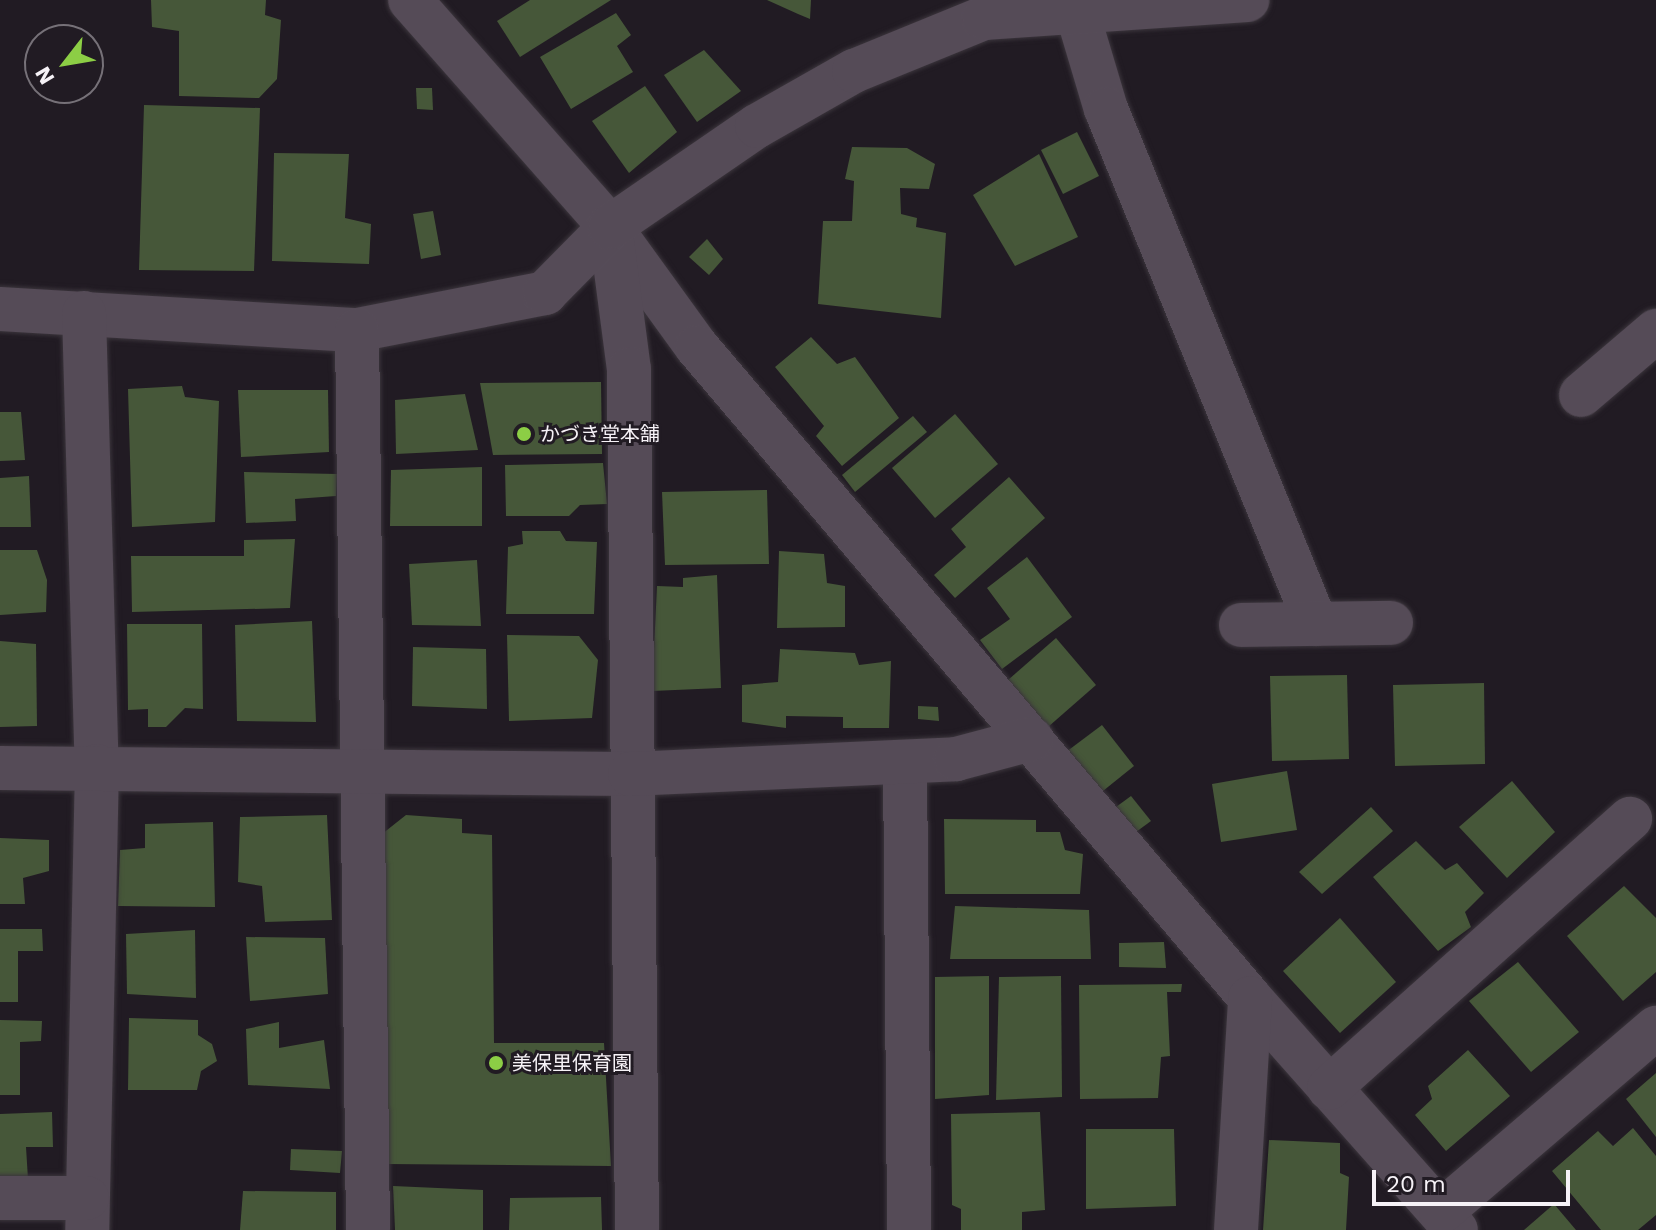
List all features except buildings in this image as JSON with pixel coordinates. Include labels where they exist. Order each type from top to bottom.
[{"type":"street","points":[[410,0],[610,227],[697,347],[1250,998],[1448,1221],[1656,1028]]},
{"type":"street","points":[[0,309],[357,330],[545,293],[610,227],[757,126],[854,71],[984,18],[1247,0]]},
{"type":"street","points":[[1077,12],[1106,109],[1316,624]]},
{"type":"street","points":[[610,227],[629,369],[630,774],[637,1230]]},
{"type":"street","points":[[0,1198],[87,1214],[97,766],[84,313]]},
{"type":"street","points":[[357,330],[368,1230]]},
{"type":"street","points":[[1581,395],[1656,331]]},
{"type":"street","points":[[1241,625],[1391,623]]},
{"type":"street","points":[[0,768],[97,766],[630,774],[956,759],[1031,739]]},
{"type":"street","points":[[905,762],[909,1230]]},
{"type":"street","points":[[1329,1088],[1630,819]]},
{"type":"street","points":[[1236,1230],[1250,998]]},
{"type":"place","name":"かづき堂本舗","points":[[524,434]]},
{"type":"place","name":"美保里保育園","points":[[496,1063]]}]
